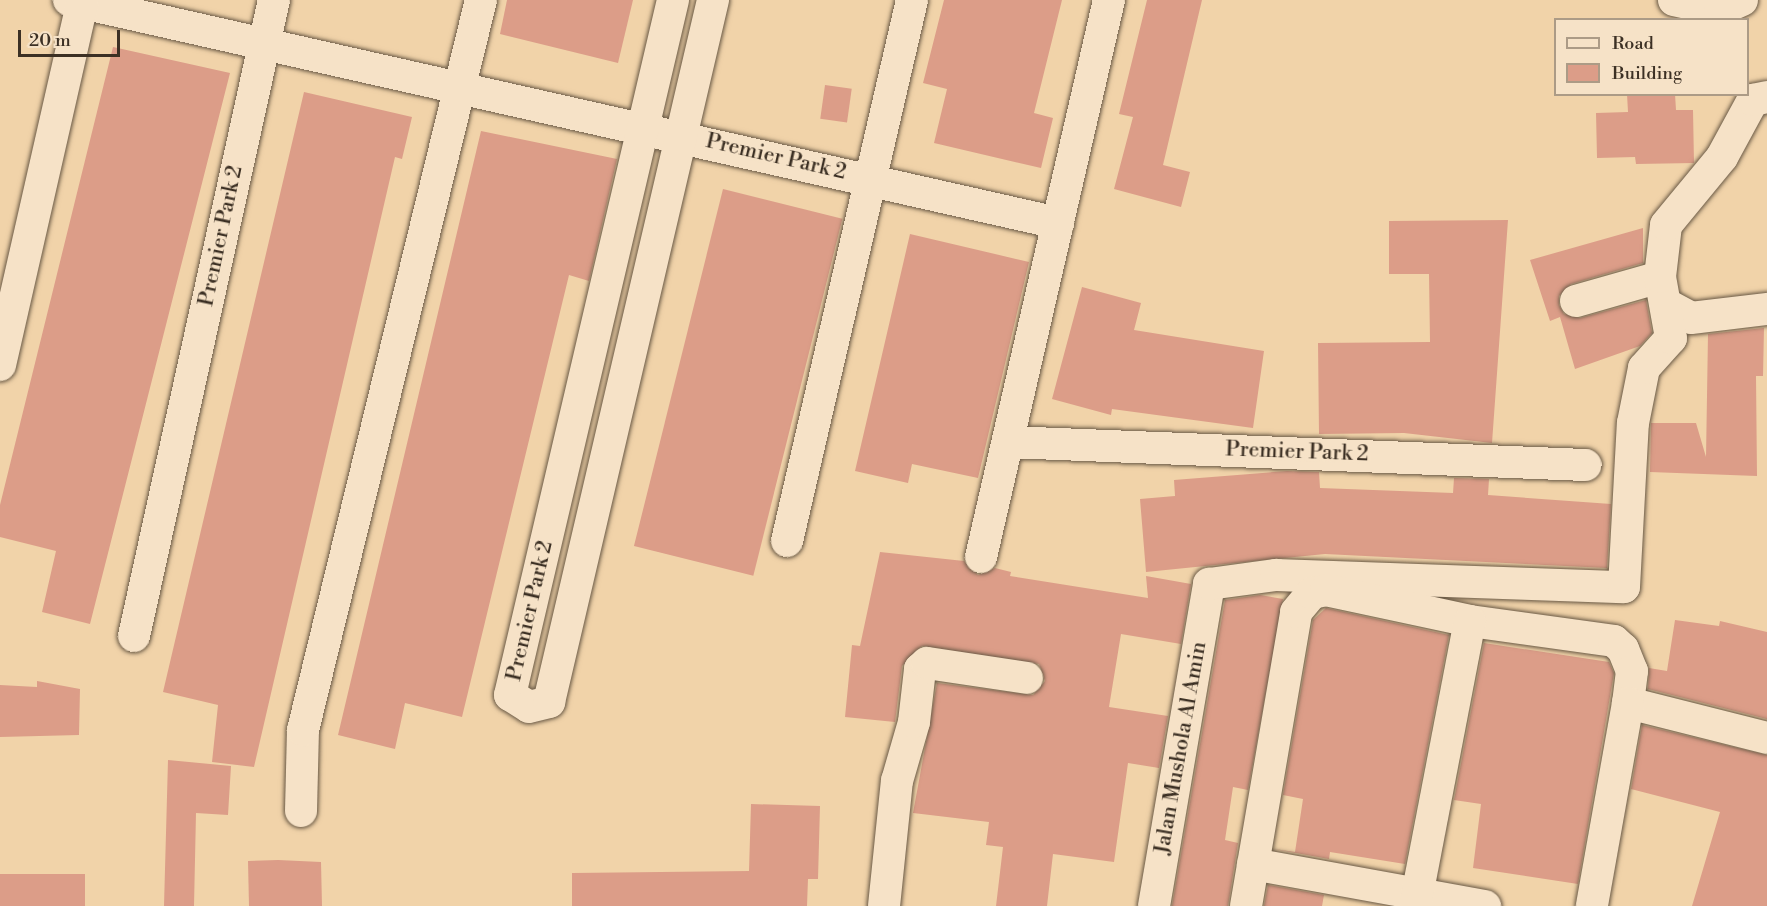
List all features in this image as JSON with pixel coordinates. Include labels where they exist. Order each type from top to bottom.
[{"type":"street","name":"Premier Park 2","points":[[134,636],[262,46],[274,0]]},
{"type":"street","points":[[301,811],[303,730],[481,0]]},
{"type":"street","name":"Premier Park 2","points":[[673,0],[510,696],[529,707],[549,702],[713,0]]},
{"type":"street","name":"Premier Park 2","points":[[787,541],[912,0]]},
{"type":"street","points":[[981,557],[1109,0]]},
{"type":"street","points":[[1674,0],[1728,3]]},
{"type":"street","name":"Premier Park 2","points":[[0,365],[78,1],[459,92],[644,128],[1058,223]]},
{"type":"street","points":[[1767,97],[1754,100],[1722,157],[1666,225],[1663,291],[1691,318],[1767,309]]},
{"type":"street","points":[[1576,302],[1663,291]]},
{"type":"street","name":"Jalan Mushola Al Amin","points":[[1154,906],[1207,590],[1216,582],[1276,575],[1622,590],[1627,574],[1634,423],[1644,368],[1671,338],[1663,291]]},
{"type":"street","name":"Premier Park 2","points":[[1008,442],[1586,465]]},
{"type":"street","points":[[1246,906],[1302,600],[1326,590],[1470,621],[1614,642],[1630,657],[1628,703],[1592,906]]},
{"type":"street","points":[[1416,900],[1470,621]]},
{"type":"street","points":[[884,906],[897,781],[914,723],[920,669],[927,663],[1027,678]]},
{"type":"street","points":[[1628,703],[1767,738]]},
{"type":"street","points":[[1253,864],[1416,900],[1485,906]]},
{"type":"building","points":[[507,0],[633,0],[618,63],[500,34]]},
{"type":"building","points":[[944,0],[1062,0],[1034,113],[1053,118],[1041,168],[934,143],[947,89],[923,83]]},
{"type":"building","points":[[1147,0],[1202,0],[1163,165],[1190,172],[1181,207],[1114,189],[1133,117],[1119,114]]},
{"type":"building","points":[[113,47],[230,73],[90,624],[42,612],[56,551],[0,537],[0,505]]},
{"type":"building","points":[[825,85],[852,89],[847,122],[820,119]]},
{"type":"building","points":[[304,92],[412,117],[402,159],[395,157],[254,767],[212,762],[218,705],[163,692]]},
{"type":"building","points":[[1627,96],[1675,96],[1676,110],[1693,110],[1694,163],[1636,164],[1635,157],[1597,158],[1596,113],[1628,112]]},
{"type":"building","points":[[481,131],[617,159],[589,281],[569,275],[462,717],[405,703],[395,749],[338,735]]},
{"type":"building","points":[[723,189],[842,219],[753,576],[634,546]]},
{"type":"building","points":[[1508,220],[1492,443],[1404,433],[1319,434],[1318,343],[1430,342],[1429,274],[1389,274],[1389,221]]},
{"type":"building","points":[[1643,228],[1643,263],[1571,284],[1559,296],[1559,305],[1564,314],[1580,318],[1646,300],[1652,333],[1640,346],[1575,369],[1560,317],[1550,321],[1530,260]]},
{"type":"building","points":[[910,234],[1029,262],[978,478],[912,464],[908,483],[855,471]]},
{"type":"building","points":[[1082,287],[1141,303],[1134,330],[1264,351],[1253,428],[1112,409],[1111,415],[1052,399]]},
{"type":"building","points":[[1764,328],[1763,376],[1756,376],[1757,476],[1650,472],[1651,423],[1696,423],[1706,457],[1708,334]]},
{"type":"building","points":[[1287,471],[1319,472],[1320,488],[1453,493],[1454,478],[1489,479],[1488,495],[1611,504],[1607,568],[1325,554],[1146,572],[1140,499],[1175,496],[1174,480]]},
{"type":"building","points":[[880,552],[964,561],[978,575],[995,568],[1011,572],[1010,576],[1148,598],[1146,576],[1191,584],[1181,644],[1121,634],[1109,707],[1168,716],[1159,768],[1128,763],[1114,862],[1053,854],[1047,906],[996,906],[1003,847],[986,845],[989,822],[913,813],[937,683],[1033,695],[1045,681],[1039,664],[922,646],[902,666],[895,722],[845,717],[852,645],[860,646]]},
{"type":"building","points":[[1260,595],[1283,599],[1248,790],[1233,787],[1225,840],[1238,843],[1228,906],[1172,906],[1225,600]]},
{"type":"building","points":[[1326,608],[1449,635],[1405,864],[1330,852],[1329,859],[1274,849],[1295,852],[1303,799],[1283,795],[1313,620]]},
{"type":"building","points":[[1675,620],[1719,626],[1720,621],[1767,632],[1767,719],[1648,689],[1649,668],[1667,671]]},
{"type":"building","points":[[1484,643],[1609,662],[1614,673],[1578,884],[1473,868],[1481,804],[1454,800]]},
{"type":"building","points":[[37,681],[80,689],[79,735],[0,737],[0,685],[37,687]]},
{"type":"building","points":[[1642,725],[1767,755],[1767,906],[1692,906],[1720,812],[1631,789]]},
{"type":"building","points":[[168,760],[231,766],[228,815],[196,813],[194,906],[164,906]]},
{"type":"building","points":[[751,804],[820,806],[818,879],[808,879],[807,906],[572,906],[572,873],[749,871]]},
{"type":"building","points":[[248,861],[321,862],[322,906],[249,906]]},
{"type":"building","points":[[0,874],[85,874],[85,906],[0,906]]},
{"type":"building","points":[[1268,885],[1324,895],[1322,906],[1264,906]]}]
